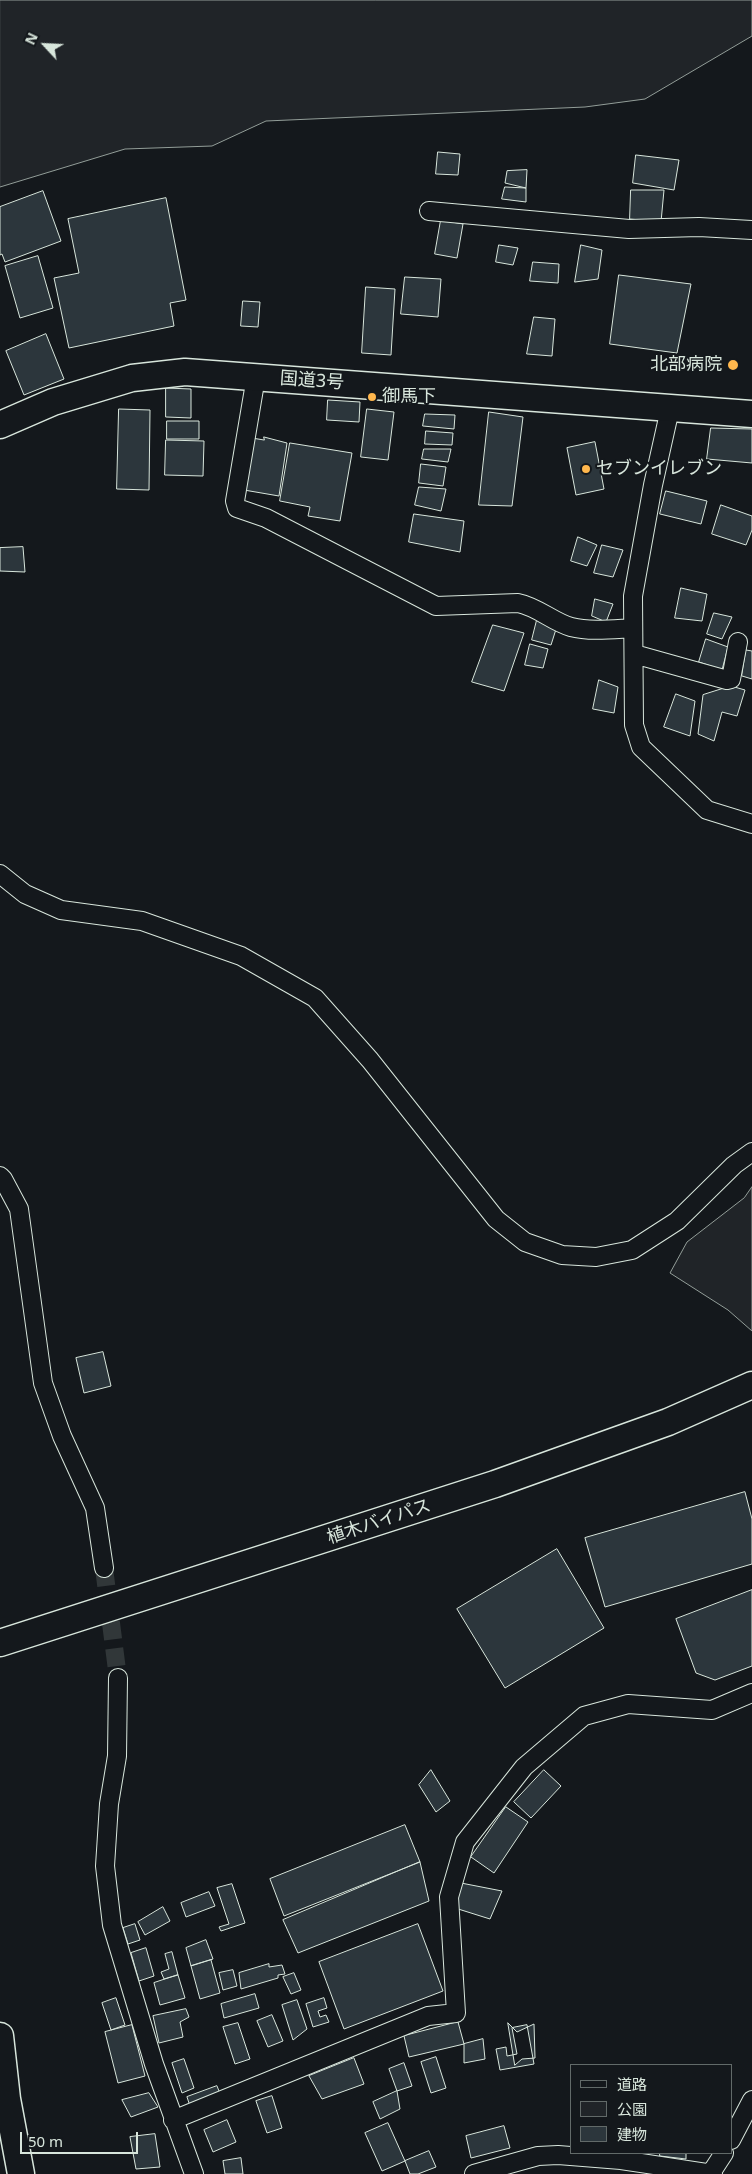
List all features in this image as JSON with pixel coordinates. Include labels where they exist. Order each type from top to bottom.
[{"type":"highway","name":"国道3号","points":[[0,426],[54,402],[132,378],[186,372],[752,414]]},
{"type":"highway","name":"植木バイパス","points":[[0,1643],[495,1484],[668,1422],[752,1385]]},
{"type":"highway","points":[[0,2036],[7,2099],[21,2174]]},
{"type":"street","points":[[429,211],[629,229],[699,227],[752,230]]},
{"type":"street","points":[[256,377],[235,501],[237,508],[266,518],[436,606],[518,603],[527,605],[571,627],[594,629],[633,628]]},
{"type":"street","points":[[670,409],[653,485],[633,596],[634,725],[641,747],[707,810],[752,824]]},
{"type":"street","points":[[634,654],[727,680],[731,679],[738,642]]},
{"type":"street","points":[[0,874],[25,894],[61,910],[142,921],[240,956],[315,998],[370,1060],[496,1219],[525,1242],[562,1255],[596,1257],[632,1250],[677,1221],[734,1165],[752,1152]]},
{"type":"street","points":[[0,1176],[3,1178],[19,1209],[43,1383],[62,1436],[94,1508],[104,1568]]},
{"type":"street","points":[[118,1678],[117,1756],[109,1804],[105,1866],[112,1926],[173,2120],[194,2174]]},
{"type":"street","points":[[712,1710],[752,1693]]},
{"type":"street","points":[[173,2120],[428,2016],[456,2013],[449,1897],[465,1842],[524,1767],[584,1716],[628,1704],[712,1710],[752,1705]]},
{"type":"street","points":[[732,2138],[752,2100]]},
{"type":"street","points":[[474,2174],[538,2156],[558,2155],[621,2160],[712,2174],[723,2154]]},
{"type":"green space","points":[[0,0],[752,0],[752,36],[645,99],[585,107],[266,121],[212,146],[125,149],[0,187]]},
{"type":"green space","points":[[752,1187],[752,1331],[728,1310],[670,1273],[687,1242],[744,1198]]},
{"type":"building","points":[[438,152],[460,154],[458,175],[436,174]]},
{"type":"building","points":[[636,155],[679,160],[674,190],[633,183]]},
{"type":"building","points":[[527,170],[526,188],[505,183],[507,171]]},
{"type":"building","points":[[505,187],[526,188],[526,202],[502,199]]},
{"type":"building","points":[[631,190],[664,190],[661,222],[630,219]]},
{"type":"building","points":[[43,191],[61,241],[5,262],[2,254],[0,255],[0,207]]},
{"type":"building","points":[[166,198],[186,300],[170,303],[174,326],[69,348],[54,278],[79,273],[68,219]]},
{"type":"building","points":[[441,220],[463,224],[457,258],[435,254]]},
{"type":"building","points":[[499,245],[518,248],[513,265],[496,262]]},
{"type":"building","points":[[581,245],[602,250],[598,279],[575,282]]},
{"type":"building","points":[[38,256],[53,308],[20,318],[5,266]]},
{"type":"building","points":[[533,262],[559,264],[558,283],[530,281]]},
{"type":"building","points":[[619,275],[691,284],[677,353],[610,344]]},
{"type":"building","points":[[405,277],[441,279],[438,317],[401,314]]},
{"type":"building","points":[[366,287],[395,289],[391,355],[362,353]]},
{"type":"building","points":[[243,301],[260,302],[258,327],[241,326]]},
{"type":"building","points":[[534,317],[555,319],[552,356],[527,354]]},
{"type":"building","points":[[46,334],[64,379],[24,395],[6,351]]},
{"type":"building","points":[[166,388],[191,389],[191,418],[166,417]]},
{"type":"building","points":[[328,400],[360,402],[359,422],[327,420]]},
{"type":"building","points":[[119,409],[150,410],[149,490],[117,489]]},
{"type":"building","points":[[367,409],[394,412],[388,460],[361,457]]},
{"type":"building","points":[[489,412],[523,417],[512,506],[479,505]]},
{"type":"building","points":[[425,414],[455,415],[454,429],[423,426]]},
{"type":"building","points":[[167,421],[199,421],[199,439],[167,439]]},
{"type":"building","points":[[711,428],[752,429],[752,463],[707,459]]},
{"type":"building","points":[[426,431],[453,433],[452,445],[425,444]]},
{"type":"building","points":[[264,437],[287,443],[279,496],[244,490],[252,438],[264,440]]},
{"type":"building","points":[[166,440],[204,441],[203,476],[165,475]]},
{"type":"building","name":"セブンイレブン","points":[[595,442],[604,489],[576,495],[567,448]]},
{"type":"building","points":[[290,443],[352,453],[340,521],[308,516],[310,507],[280,501]]},
{"type":"building","points":[[424,449],[451,449],[448,462],[422,459]]},
{"type":"building","points":[[421,464],[446,467],[443,486],[419,483]]},
{"type":"building","points":[[419,487],[446,489],[441,511],[415,505]]},
{"type":"building","points":[[666,491],[707,501],[701,524],[660,514]]},
{"type":"building","points":[[721,505],[752,516],[752,530],[746,545],[712,534]]},
{"type":"building","points":[[414,514],[464,521],[460,552],[409,542]]},
{"type":"building","points":[[578,537],[597,545],[587,566],[571,561]]},
{"type":"building","points":[[602,545],[623,550],[613,577],[594,573]]},
{"type":"building","points":[[23,547],[25,572],[0,571],[0,548]]},
{"type":"building","points":[[681,588],[707,594],[702,621],[675,618]]},
{"type":"building","points":[[595,599],[613,604],[606,622],[592,616]]},
{"type":"building","points":[[714,613],[732,617],[722,639],[707,634]]},
{"type":"building","points":[[537,620],[557,626],[551,645],[532,640]]},
{"type":"building","points":[[493,625],[524,633],[504,691],[472,682]]},
{"type":"building","points":[[706,639],[728,647],[722,670],[699,662]]},
{"type":"building","points":[[530,644],[548,649],[543,668],[525,665]]},
{"type":"building","points":[[746,650],[752,651],[752,679],[742,676]]},
{"type":"building","points":[[599,680],[618,687],[614,713],[593,709]]},
{"type":"building","points":[[731,686],[745,690],[737,716],[722,712],[714,741],[698,734],[703,695]]},
{"type":"building","points":[[676,694],[695,701],[690,736],[664,727]]},
{"type":"building","points":[[103,1352],[111,1386],[84,1393],[76,1358]]},
{"type":"building","points":[[745,1492],[752,1519],[752,1564],[605,1607],[585,1538]]},
{"type":"building","points":[[557,1549],[604,1628],[505,1688],[457,1609]]},
{"type":"building","points":[[752,1590],[752,1666],[715,1680],[696,1673],[676,1619]]},
{"type":"building","points":[[431,1770],[450,1801],[436,1812],[419,1785]]},
{"type":"building","points":[[544,1770],[561,1786],[531,1818],[514,1802]]},
{"type":"building","points":[[506,1807],[528,1822],[494,1873],[471,1857]]},
{"type":"building","points":[[405,1825],[420,1862],[284,1916],[270,1879]]},
{"type":"building","points":[[420,1862],[429,1901],[298,1953],[283,1920]]},
{"type":"building","points":[[461,1883],[502,1891],[490,1919],[455,1908]]},
{"type":"building","points":[[232,1884],[245,1923],[221,1931],[219,1927],[229,1924],[217,1888]]},
{"type":"building","points":[[209,1892],[215,1906],[186,1917],[181,1903]]},
{"type":"building","points":[[163,1907],[170,1921],[145,1935],[138,1922]]},
{"type":"building","points":[[135,1924],[140,1940],[128,1944],[123,1928]]},
{"type":"building","points":[[418,1924],[443,1991],[344,2029],[319,1962]]},
{"type":"building","points":[[206,1940],[213,1959],[191,1966],[186,1948]]},
{"type":"building","points":[[146,1948],[154,1976],[139,1981],[131,1953]]},
{"type":"building","points":[[172,1952],[178,1975],[164,1979],[161,1972],[169,1969],[165,1954]]},
{"type":"building","points":[[211,1960],[220,1993],[200,1999],[191,1966]]},
{"type":"building","points":[[269,1964],[269,1967],[282,1965],[285,1974],[278,1975],[278,1978],[241,1989],[239,1973]]},
{"type":"building","points":[[233,1970],[237,1986],[223,1990],[219,1973]]},
{"type":"building","points":[[294,1973],[301,1990],[291,1994],[283,1977]]},
{"type":"building","points":[[178,1975],[185,1998],[160,2005],[154,1983]]},
{"type":"building","points":[[255,1994],[259,2008],[224,2018],[221,2004]]},
{"type":"building","points":[[116,1998],[125,2025],[111,2030],[102,2003]]},
{"type":"building","points":[[324,1998],[327,2008],[318,2011],[320,2017],[326,2015],[329,2022],[313,2027],[306,2004]]},
{"type":"building","points":[[297,2000],[307,2029],[293,2040],[282,2005]]},
{"type":"building","points":[[186,2009],[189,2017],[180,2022],[183,2037],[159,2043],[153,2016]]},
{"type":"building","points":[[272,2015],[283,2041],[268,2047],[257,2021]]},
{"type":"building","points":[[458,2022],[464,2044],[409,2057],[404,2036]]},
{"type":"building","points":[[238,2023],[250,2059],[235,2064],[223,2027]]},
{"type":"building","points":[[508,2023],[517,2032],[534,2024],[535,2058],[522,2059],[515,2065]]},
{"type":"building","points":[[132,2025],[145,2076],[118,2083],[105,2032]]},
{"type":"building","points":[[527,2025],[534,2064],[500,2070],[496,2049],[506,2047],[507,2056],[517,2054],[512,2028]]},
{"type":"building","points":[[483,2039],[485,2059],[464,2063],[464,2044]]},
{"type":"building","points":[[436,2057],[446,2088],[431,2093],[421,2062]]},
{"type":"building","points":[[354,2058],[364,2084],[322,2099],[309,2076]]},
{"type":"building","points":[[184,2059],[194,2088],[182,2093],[172,2063]]},
{"type":"building","points":[[404,2063],[412,2086],[397,2091],[389,2069]]},
{"type":"building","points":[[217,2086],[223,2101],[192,2112],[187,2097]]},
{"type":"building","points":[[397,2091],[400,2109],[380,2119],[373,2102]]},
{"type":"building","points":[[149,2093],[158,2107],[131,2117],[122,2100]]},
{"type":"building","points":[[272,2096],[282,2128],[267,2133],[256,2101]]},
{"type":"building","points":[[227,2120],[236,2142],[213,2152],[204,2130]]},
{"type":"building","points":[[388,2123],[405,2161],[382,2171],[365,2133]]},
{"type":"building","points":[[504,2126],[510,2148],[471,2158],[466,2136]]},
{"type":"building","points":[[155,2134],[160,2167],[136,2169],[130,2137]]},
{"type":"building","points":[[429,2151],[436,2167],[418,2174],[410,2174],[405,2161]]},
{"type":"building","points":[[660,2154],[686,2154],[686,2159],[660,2156]]},
{"type":"building","points":[[241,2158],[243,2174],[225,2174],[223,2161]]},
{"type":"tunnel","points":[[104,1568],[118,1678]]},
{"type":"place","name":"北部病院","points":[[733,365]]},
{"type":"place","name":"御馬下","points":[[372,397]]},
{"type":"place","name":"セブンイレブン","points":[[586,469]]}]
